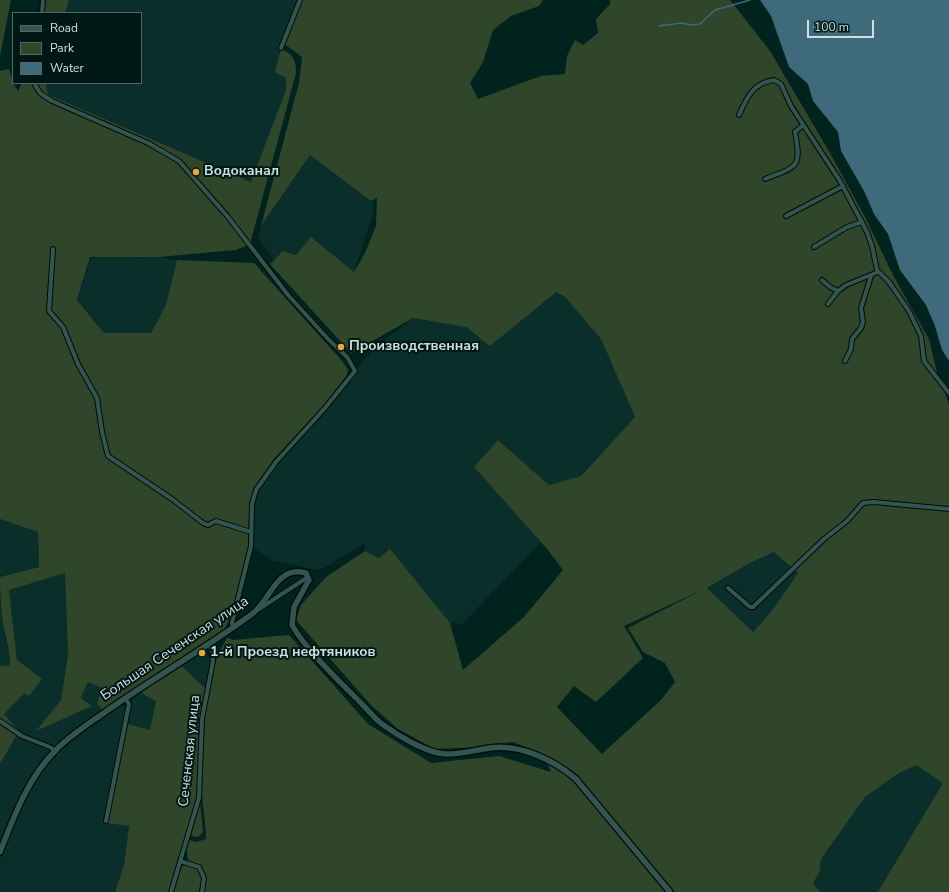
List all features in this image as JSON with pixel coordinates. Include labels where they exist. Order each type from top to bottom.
[{"type":"street","points":[[42,12],[43,0]]},
{"type":"street","points":[[281,48],[300,0]]},
{"type":"street","points":[[738,114],[758,84],[774,80],[781,84],[791,106],[843,186],[862,222],[872,246],[878,272],[889,282],[909,311],[921,336],[924,361],[949,393]]},
{"type":"street","points":[[35,84],[40,93],[52,101],[148,143],[179,161],[242,233],[278,283],[324,335],[346,357],[355,371],[260,482],[252,504],[251,546],[232,623],[233,628]]},
{"type":"street","points":[[765,179],[792,168],[798,160],[799,153],[795,132],[803,125]]},
{"type":"street","points":[[786,216],[843,186]]},
{"type":"street","points":[[814,247],[847,227],[862,222]]},
{"type":"street","points":[[53,249],[49,311],[63,327],[78,364],[97,398],[102,432],[108,456],[172,499],[203,524],[208,525],[216,522],[251,532]]},
{"type":"street","points":[[828,304],[838,291],[866,275],[871,276],[878,272]]},
{"type":"street","points":[[846,361],[851,349],[852,339],[861,328],[863,322],[861,308],[871,276]]},
{"type":"street","points":[[822,280],[830,287],[838,291]]},
{"type":"street","points":[[728,588],[750,607],[753,607],[824,539],[847,521],[863,503],[874,502],[949,509]]},
{"type":"street","name":"Большая Сеченская улица","points":[[0,852],[23,797],[55,751],[82,728],[125,698],[233,628],[258,610],[269,592],[281,578],[292,572],[299,571],[306,573],[309,577]]},
{"type":"street","points":[[258,610],[309,577]]},
{"type":"street","points":[[309,577],[308,584],[294,607],[292,624],[327,668],[375,718],[399,735],[435,752],[454,754],[490,748],[509,748],[530,753],[564,769],[576,779],[670,892]]},
{"type":"street","name":"Сеченская улица","points":[[171,892],[199,798],[202,719],[213,661],[212,650],[208,644]]},
{"type":"street","points":[[106,821],[129,704],[125,698]]},
{"type":"street","points":[[0,721],[22,736],[50,747],[55,751]]},
{"type":"street","points":[[180,861],[199,867],[204,878],[202,892]]},
{"type":"shaded area","points":[[69,0],[299,0],[282,42],[275,72],[286,77],[286,90],[252,182],[49,95],[46,88],[47,84],[142,84],[142,12],[65,12]]},
{"type":"shaded area","points":[[310,155],[371,201],[373,205],[374,210],[354,272],[311,238],[296,255],[283,251],[274,260],[258,238],[261,226]]},
{"type":"shaded area","points":[[159,257],[178,261],[167,306],[152,334],[105,334],[78,300],[91,258]]},
{"type":"shaded area","points":[[555,292],[565,297],[601,339],[635,417],[581,476],[549,485],[498,440],[474,467],[541,542],[462,624],[450,623],[390,550],[379,558],[365,551],[365,543],[320,570],[273,561],[251,546],[252,504],[261,482],[374,349],[413,318],[466,327],[490,345]]},
{"type":"shaded area","points":[[0,519],[38,532],[39,567],[0,577]]},
{"type":"shaded area","points":[[774,552],[798,573],[771,612],[753,632],[707,589],[750,563]]},
{"type":"shaded area","points":[[65,573],[68,655],[61,700],[36,731],[91,706],[81,698],[88,682],[102,687],[97,703],[102,710],[80,725],[46,756],[22,794],[0,845],[0,764],[19,731],[4,714],[24,694],[17,660],[9,590]]},
{"type":"shaded area","points":[[0,602],[5,637],[9,650],[10,666],[0,666]]},
{"type":"shaded area","points":[[204,651],[211,661],[206,689],[182,666]]},
{"type":"shaded area","points":[[142,691],[144,695],[156,701],[150,730],[128,724],[132,699]]},
{"type":"shaded area","points":[[121,704],[126,707],[125,723],[105,822],[129,826],[124,865],[115,892],[0,892],[0,859],[26,798],[36,779],[58,751],[85,729]]},
{"type":"shaded area","points":[[916,765],[944,783],[878,892],[820,892],[813,883],[820,871],[821,859],[865,797],[899,773]]},
{"type":"green space","points":[[0,0],[11,0],[0,56]]},
{"type":"green space","points":[[43,0],[69,0],[65,12],[42,12]]},
{"type":"green space","points":[[299,0],[543,0],[539,6],[511,16],[493,30],[483,62],[470,83],[478,99],[541,76],[565,74],[567,56],[575,40],[583,45],[598,33],[596,19],[610,4],[610,0],[730,0],[770,51],[830,153],[865,217],[894,277],[929,339],[936,369],[949,404],[949,892],[878,892],[943,783],[916,765],[899,773],[865,797],[821,859],[820,871],[813,883],[820,892],[204,892],[206,878],[203,869],[188,860],[186,845],[189,840],[197,842],[206,839],[202,790],[202,752],[205,711],[213,672],[219,654],[227,638],[233,640],[289,635],[368,724],[431,763],[499,756],[551,772],[543,754],[513,742],[477,747],[435,749],[398,729],[371,705],[296,620],[301,605],[326,577],[365,551],[379,558],[390,549],[450,623],[463,670],[524,617],[563,570],[548,550],[474,467],[498,440],[549,485],[581,476],[635,417],[601,339],[565,297],[556,292],[490,346],[466,327],[413,318],[351,353],[270,264],[283,251],[296,255],[311,237],[354,272],[366,251],[376,226],[377,198],[371,201],[310,155],[261,226],[299,83],[302,57],[282,42]],"holes":[[[774,552],[798,573],[771,612],[753,632],[707,588],[750,563]],[[702,590],[628,628],[643,652],[665,663],[675,682],[661,700],[602,754],[557,707],[574,686],[596,702],[643,658],[624,626]]]},
{"type":"green space","points":[[281,48],[293,58],[296,73],[250,244],[236,250],[158,257],[90,257],[77,300],[104,333],[151,333],[166,305],[177,260],[254,263],[343,362],[348,370],[347,375],[323,406],[273,460],[253,489],[249,512],[248,546],[238,594],[232,615],[225,628],[217,635],[102,710],[97,703],[102,688],[88,682],[81,698],[92,706],[36,731],[61,700],[68,655],[65,573],[9,590],[17,660],[42,679],[29,696],[24,694],[4,714],[19,731],[0,764],[0,666],[10,665],[9,651],[2,615],[0,577],[39,567],[38,532],[0,519],[0,71],[9,69],[12,84],[14,84],[18,91],[22,84],[47,84],[46,88],[49,95],[251,182],[286,90],[286,78],[275,72]]},
{"type":"green space","points":[[182,666],[206,689],[200,721],[197,797],[169,892],[115,892],[124,865],[129,826],[107,823],[128,724],[150,730],[156,701],[144,695],[142,691]]},
{"type":"green space","points":[[200,801],[203,832],[198,837],[191,836]]},
{"type":"green space","points":[[182,866],[197,869],[201,877],[202,892],[173,892],[180,868]]},
{"type":"water","points":[[760,0],[949,0],[949,361],[942,350],[935,326],[926,305],[900,270],[888,234],[874,214],[864,191],[841,151],[838,132],[813,101],[808,84],[789,67],[771,16]]},
{"type":"waterway","points":[[659,26],[681,23],[692,25],[700,24],[715,10],[750,0]]},
{"type":"place","name":"Водоканал","points":[[196,172]]},
{"type":"place","name":"Производственная","points":[[341,347]]},
{"type":"place","name":"1-й Проезд нефтяников","points":[[202,653]]}]
